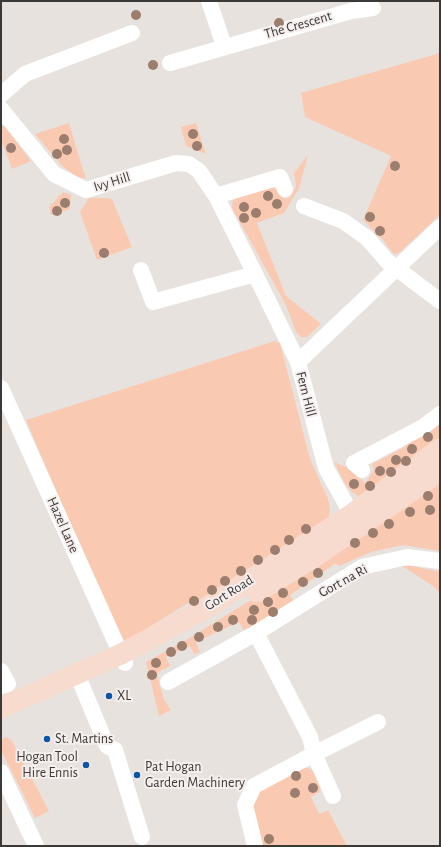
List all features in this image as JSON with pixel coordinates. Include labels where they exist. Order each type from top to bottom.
[{"type":"main road","name":"Gort Road","points":[[1,724],[80,680],[123,659],[181,634],[272,583],[311,559],[440,449]]},
{"type":"main road","name":"Gort Road","points":[[355,521],[440,470]]},
{"type":"main road","name":"Gort Road","points":[[1,708],[80,680]]},
{"type":"street","points":[[210,1],[224,46]]},
{"type":"street","name":"The Crescent","points":[[170,63],[351,10],[373,8]]},
{"type":"street","points":[[1,95],[26,74],[132,33]]},
{"type":"street","name":"Ivy Hill","points":[[1,109],[54,174],[86,190],[176,162],[189,164],[199,172],[216,196],[298,362]]},
{"type":"street","points":[[216,196],[280,177],[285,189]]},
{"type":"street","points":[[304,206],[343,222],[367,238],[388,262],[440,301]]},
{"type":"street","name":"Fern Hill","points":[[355,521],[326,468],[298,362],[440,228]]},
{"type":"street","points":[[141,270],[153,302],[255,274]]},
{"type":"street","name":"Hazel Lane","points":[[1,388],[123,659]]},
{"type":"street","points":[[362,470],[354,463],[424,427],[440,414]]},
{"type":"street","name":"Gort na Ri","points":[[168,682],[256,633],[362,567],[407,557],[440,561]]},
{"type":"street","points":[[256,633],[310,737],[314,754],[334,796]]},
{"type":"street","points":[[1,671],[8,684],[1,686]]},
{"type":"street","points":[[80,680],[107,746],[115,750],[142,837]]},
{"type":"street","points":[[255,846],[245,805],[254,786],[378,722]]},
{"type":"street","points":[[1,772],[36,846]]},
{"type":"shaded area","points":[[440,53],[440,215],[396,254],[393,253],[383,240],[363,220],[391,156],[305,117],[301,93]]},
{"type":"shaded area","points":[[69,123],[86,179],[77,177],[63,167],[35,134]]},
{"type":"shaded area","points":[[196,123],[206,154],[186,146],[181,127]]},
{"type":"shaded area","points":[[1,125],[6,128],[31,161],[12,169],[1,139]]},
{"type":"shaded area","points":[[308,155],[299,188],[284,213],[257,223],[286,296],[321,324],[307,337],[301,337],[296,332],[286,305],[232,208],[233,200],[237,195],[269,185],[275,188],[280,196],[286,199],[291,196],[296,186],[294,173]]},
{"type":"shaded area","points":[[63,192],[71,195],[70,209],[51,215],[49,207]]},
{"type":"shaded area","points":[[89,198],[112,199],[132,247],[97,260],[80,212]]},
{"type":"shaded area","points":[[275,341],[280,343],[310,459],[328,499],[330,509],[329,517],[191,605],[188,603],[127,641],[119,640],[26,420]]},
{"type":"shaded area","points":[[440,420],[440,439],[359,496],[352,492],[344,482],[334,462],[346,467],[365,483],[374,470],[372,464],[401,449]]},
{"type":"shaded area","points":[[440,478],[440,551],[403,545],[371,552],[339,566],[336,563],[290,595],[295,603],[244,631],[239,622],[196,642],[200,652],[194,654],[190,646],[166,657],[170,666],[160,671],[157,675],[164,700],[171,710],[159,716],[146,662],[186,640],[394,512]]},
{"type":"shaded area","points":[[402,566],[413,566],[440,572],[440,593],[433,586]]},
{"type":"shaded area","points":[[6,737],[12,741],[49,811],[35,818],[1,750],[1,740]]},
{"type":"shaded area","points":[[301,768],[308,768],[313,771],[321,787],[320,792],[311,797],[319,814],[328,810],[347,846],[262,846],[252,804],[258,792]]},
{"type":"place","name":"XL","points":[[109,696]]},
{"type":"place","name":"St. Martins","points":[[47,739]]},
{"type":"place","name":"Hogan Tool Hire Ennis","points":[[86,765]]},
{"type":"place","name":"Pat Hogan Garden Machinery","points":[[137,775]]}]
